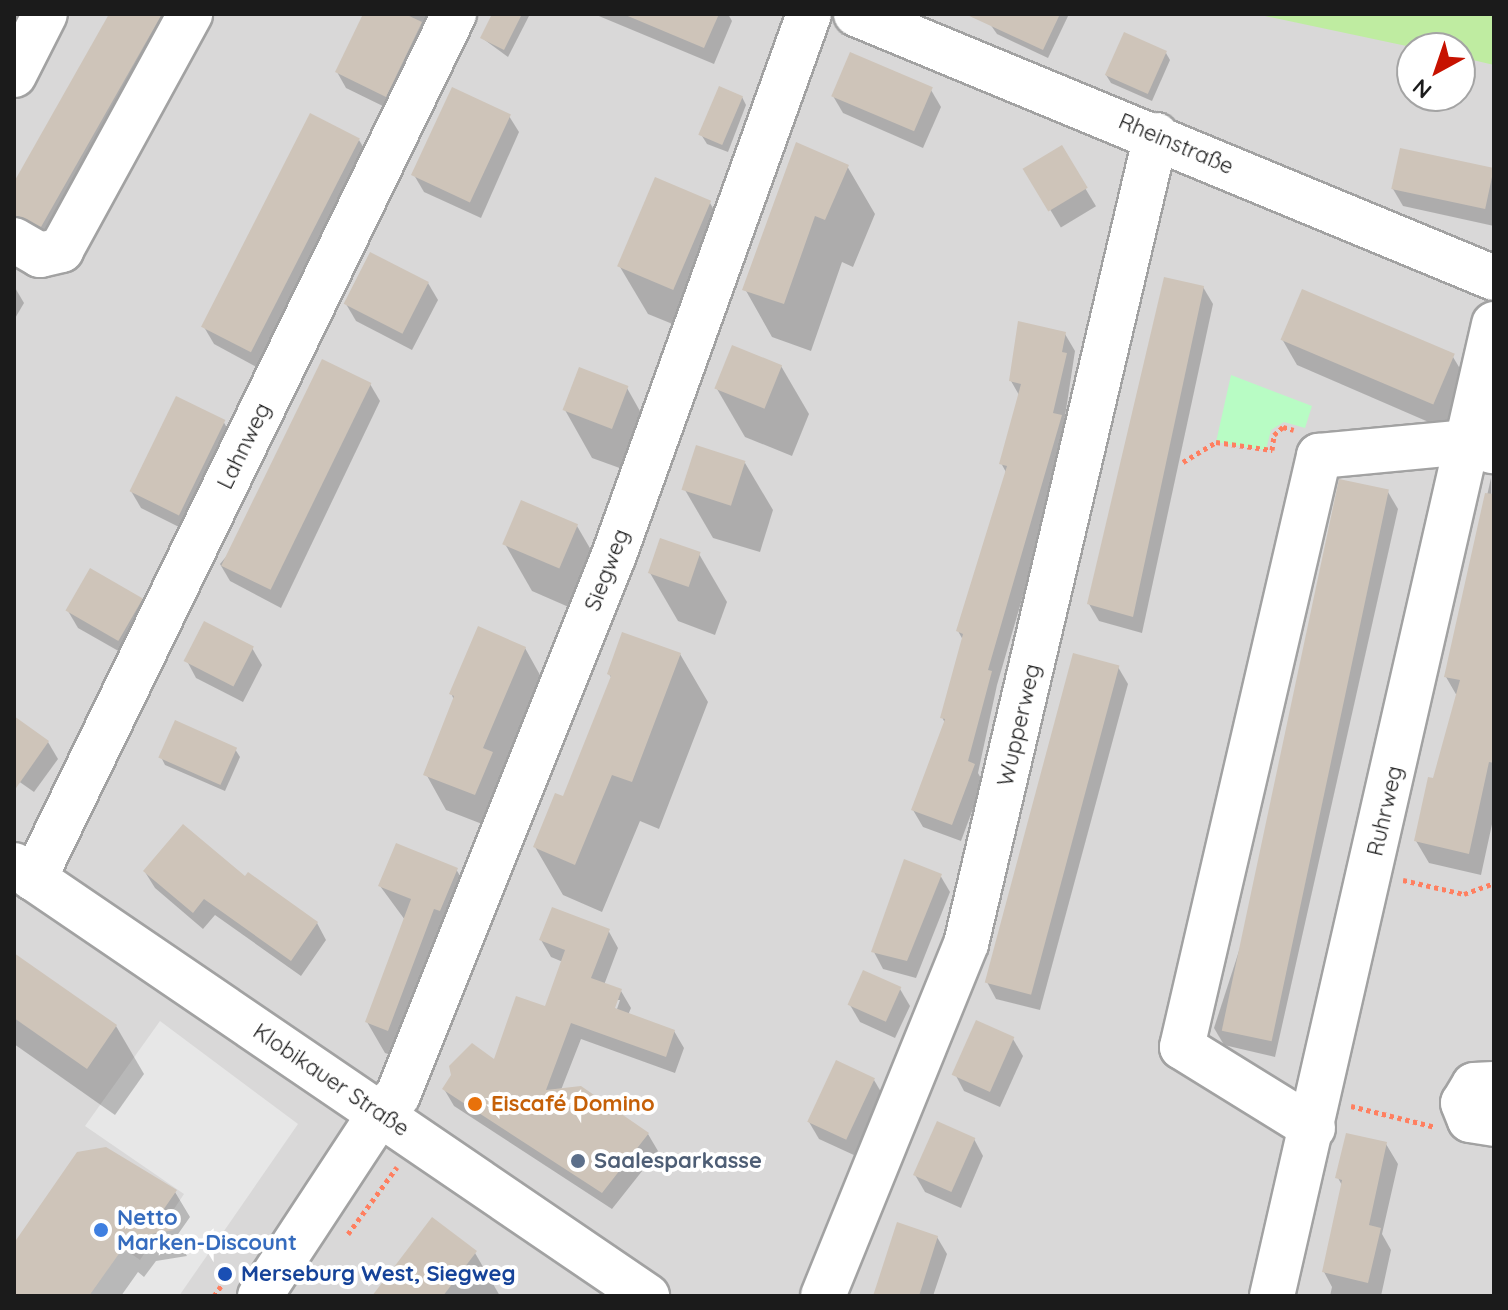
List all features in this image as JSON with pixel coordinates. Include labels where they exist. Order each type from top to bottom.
[{"type":"street","points":[[14,75],[45,14]]},
{"type":"street","points":[[14,240],[40,255],[61,250],[190,14]]},
{"type":"street","name":"Lahnweg","points":[[24,872],[454,14]]},
{"type":"street","name":"Siegweg","points":[[260,1296],[380,1113],[398,1095],[614,555],[809,14]]},
{"type":"street","name":"Rheinstraße","points":[[856,14],[1156,135],[1494,278]]},
{"type":"street","name":"Wupperweg","points":[[823,1296],[966,944],[1156,135]]},
{"type":"street","name":"Ruhrweg","points":[[1272,1296],[1371,873],[1481,447],[1494,324]]},
{"type":"street","points":[[1316,1113],[1182,1047],[1319,456],[1481,447]]},
{"type":"street","name":"Klobikauer Straße","points":[[24,872],[647,1296]]},
{"type":"street","points":[[1482,1122],[1463,1103],[1469,1089],[1481,1082],[1494,1084]]},
{"type":"path","points":[[1183,462],[1216,442],[1272,450],[1274,435],[1283,427],[1320,437],[1315,452],[1319,456]]},
{"type":"path","points":[[1371,873],[1464,894],[1494,883]]},
{"type":"path","points":[[1316,1113],[1445,1130],[1482,1122]]},
{"type":"path","points":[[338,1248],[417,1139]]},
{"type":"shaded area","points":[[14,14],[1494,14],[1494,1296],[14,1296]]},
{"type":"shaded area","points":[[160,1021],[298,1124],[179,1296],[89,1296],[120,1246],[140,1260],[184,1194],[85,1126]]},
{"type":"green space","points":[[1256,14],[1494,14],[1494,65],[1476,61],[1476,32],[1396,32],[1396,44]]},
{"type":"green space","points":[[1231,375],[1312,406],[1305,428],[1284,422],[1271,430],[1266,450],[1216,442]]},
{"type":"building","points":[[109,14],[162,14],[41,227],[14,215],[14,182]]},
{"type":"building","points":[[363,14],[405,14],[422,22],[386,97],[335,72]]},
{"type":"building","points":[[492,14],[522,14],[504,50],[480,38]]},
{"type":"building","points":[[623,14],[719,14],[704,48]]},
{"type":"building","points":[[965,14],[1060,14],[1043,50]]},
{"type":"building","points":[[1124,32],[1167,51],[1148,94],[1105,75]]},
{"type":"building","points":[[850,52],[933,87],[914,131],[831,96]]},
{"type":"building","points":[[719,86],[743,96],[722,145],[698,135]]},
{"type":"building","points":[[452,87],[511,114],[470,202],[411,175]]},
{"type":"building","points":[[310,113],[360,138],[251,352],[201,327]]},
{"type":"building","points":[[796,142],[849,165],[825,220],[815,216],[784,304],[742,290]]},
{"type":"building","points":[[1062,145],[1088,188],[1048,212],[1023,169]]},
{"type":"building","points":[[1400,148],[1494,168],[1485,209],[1391,189]]},
{"type":"building","points":[[655,177],[711,201],[673,290],[617,266]]},
{"type":"building","points":[[370,252],[429,282],[402,334],[344,304]]},
{"type":"building","points":[[1164,277],[1204,286],[1133,617],[1087,604]]},
{"type":"building","points":[[1302,289],[1455,354],[1433,404],[1281,340]]},
{"type":"building","points":[[1018,321],[1066,332],[1062,352],[1067,353],[1053,413],[1062,415],[988,670],[992,671],[968,761],[975,764],[952,825],[911,810],[945,719],[940,718],[963,634],[956,631],[1007,466],[999,464],[1021,384],[1009,381]]},
{"type":"building","points":[[732,345],[782,365],[764,409],[714,389]]},
{"type":"building","points":[[322,359],[371,383],[271,590],[221,566]]},
{"type":"building","points":[[579,367],[628,386],[612,429],[563,410]]},
{"type":"building","points":[[176,396],[225,420],[179,515],[130,491]]},
{"type":"building","points":[[696,445],[745,461],[731,506],[681,490]]},
{"type":"building","points":[[1339,479],[1389,490],[1272,1041],[1222,1031]]},
{"type":"building","points":[[1485,493],[1494,494],[1494,763],[1489,762],[1469,854],[1414,841],[1428,777],[1433,778],[1460,680],[1444,677]]},
{"type":"building","points":[[521,500],[578,524],[559,568],[502,544]]},
{"type":"building","points":[[660,538],[701,552],[689,587],[648,573]]},
{"type":"building","points":[[90,568],[143,598],[118,641],[66,610]]},
{"type":"building","points":[[204,621],[254,646],[233,687],[184,661]]},
{"type":"building","points":[[478,626],[526,647],[483,748],[493,752],[475,795],[423,775],[454,696],[449,694]]},
{"type":"building","points":[[622,632],[681,653],[632,782],[612,775],[575,865],[533,847],[555,793],[563,796],[611,676],[607,674]]},
{"type":"building","points":[[1073,653],[1119,665],[1031,995],[985,982]]},
{"type":"building","points":[[14,716],[49,741],[14,791]]},
{"type":"building","points":[[175,720],[237,748],[220,785],[158,757]]},
{"type":"building","points":[[183,824],[245,876],[248,872],[318,922],[291,961],[204,899],[193,913],[143,871]]},
{"type":"building","points":[[396,843],[458,868],[440,911],[434,909],[388,1031],[365,1022],[411,899],[378,886]]},
{"type":"building","points":[[904,859],[942,874],[907,961],[871,952]]},
{"type":"building","points":[[552,907],[610,929],[591,978],[622,989],[615,1008],[675,1030],[666,1057],[571,1023],[546,1090],[581,1086],[649,1133],[602,1193],[442,1089],[451,1075],[449,1066],[472,1043],[494,1059],[516,996],[545,1006],[565,950],[539,940]]},
{"type":"building","points":[[14,953],[117,1025],[87,1069],[14,1018]]},
{"type":"building","points":[[863,970],[901,987],[886,1022],[848,1005]]},
{"type":"building","points":[[976,1020],[1014,1037],[990,1092],[952,1075]]},
{"type":"building","points":[[836,1060],[875,1078],[846,1140],[807,1122]]},
{"type":"building","points":[[937,1121],[975,1138],[951,1192],[913,1175]]},
{"type":"building","points":[[1346,1133],[1387,1142],[1369,1225],[1381,1228],[1368,1283],[1322,1272],[1342,1180],[1335,1178]]},
{"type":"building","points":[[106,1147],[177,1190],[157,1219],[174,1230],[141,1236],[129,1252],[123,1248],[89,1296],[14,1296],[14,1243],[77,1152]]},
{"type":"building","points":[[432,1217],[477,1251],[443,1296],[372,1296]]},
{"type":"building","points":[[897,1222],[938,1236],[919,1296],[873,1296]]},
{"type":"place","name":"Eiscafé Domino","points":[[475,1104]]},
{"type":"place","name":"Saalesparkasse","points":[[578,1161]]},
{"type":"place","name":"Netto Marken-Discount","points":[[101,1230]]},
{"type":"place","name":"Merseburg West, Siegweg","points":[[225,1274]]}]
